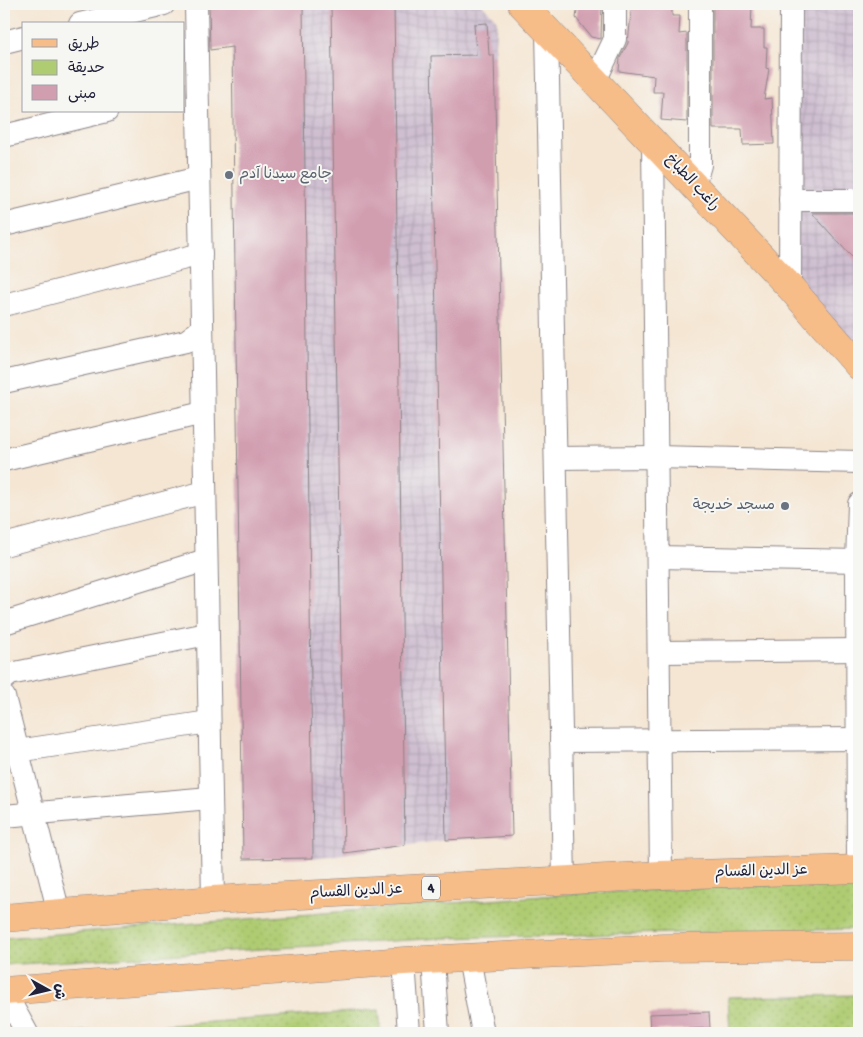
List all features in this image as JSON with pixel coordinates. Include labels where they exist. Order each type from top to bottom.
[{"type":"main road","name":"راغب الطباخ","points":[[535,14],[595,81],[790,286],[859,366]]},
{"type":"main road","name":"عز الدين القسام","points":[[4,918],[213,900],[661,875],[858,869]]},
{"type":"main road","points":[[4,991],[404,961],[663,948],[859,946]]},
{"type":"street","points":[[88,22],[164,4]]},
{"type":"street","points":[[196,4],[191,92],[199,178],[213,900]]},
{"type":"street","points":[[595,81],[614,39],[615,4]]},
{"type":"street","points":[[694,185],[700,165],[700,4]]},
{"type":"street","points":[[790,286],[791,4]]},
{"type":"street","points":[[535,14],[556,458],[564,881]]},
{"type":"street","points":[[4,42],[22,38]]},
{"type":"street","points":[[4,136],[84,114],[99,112]]},
{"type":"street","points":[[653,142],[661,875]]},
{"type":"street","points":[[4,225],[199,178]]},
{"type":"street","points":[[790,200],[859,200]]},
{"type":"street","points":[[4,305],[201,254]]},
{"type":"street","points":[[4,382],[186,340],[202,329]]},
{"type":"street","points":[[4,460],[203,414]]},
{"type":"street","points":[[556,458],[859,462]]},
{"type":"street","points":[[4,545],[205,492]]},
{"type":"street","points":[[858,869],[859,504]]},
{"type":"street","points":[[658,557],[858,561]]},
{"type":"street","points":[[4,623],[206,560]]},
{"type":"street","points":[[4,680],[10,674],[208,634]]},
{"type":"street","points":[[659,652],[858,650]]},
{"type":"street","points":[[4,697],[11,752],[34,814],[59,913]]},
{"type":"street","points":[[11,752],[209,722]]},
{"type":"street","points":[[561,741],[858,739]]},
{"type":"street","points":[[4,816],[210,798]]},
{"type":"street","points":[[469,958],[483,1033]]},
{"type":"street","points":[[433,960],[438,1033]]},
{"type":"street","points":[[404,961],[409,1033]]},
{"type":"street","points":[[4,991],[27,1033]]},
{"type":"shaded area","points":[[231,4],[482,4],[497,20],[494,55],[512,836],[446,840],[313,858],[243,859]]},
{"type":"shaded area","points":[[797,5],[859,5],[859,351],[796,281]]},
{"type":"green space","points":[[859,881],[859,929],[442,938],[4,965],[4,938],[567,894]]},
{"type":"green space","points":[[859,995],[859,1033],[730,1033],[728,997]]},
{"type":"green space","points":[[379,1010],[381,1033],[58,1033]]},
{"type":"building","points":[[209,4],[303,4],[313,858],[243,859],[232,47],[210,50]]},
{"type":"building","points":[[331,4],[394,4],[405,845],[344,853]]},
{"type":"building","points":[[578,4],[602,4],[601,39],[591,37],[576,18]]},
{"type":"building","points":[[632,4],[672,4],[672,16],[680,16],[679,34],[687,33],[687,122],[661,120],[663,92],[653,92],[654,76],[619,71],[620,58],[628,43]]},
{"type":"building","points":[[713,4],[752,4],[751,29],[764,29],[764,47],[767,47],[766,68],[769,69],[764,99],[772,98],[774,144],[743,145],[742,129],[713,129]]},
{"type":"building","points":[[487,23],[489,55],[494,55],[512,836],[446,840],[431,56],[476,55],[474,24]]},
{"type":"building","points":[[812,213],[859,213],[859,265]]},
{"type":"building","points":[[709,1012],[710,1028],[650,1031],[649,1014]]},
{"type":"place","name":"جامع سيدنا آدم","points":[[229,175]]},
{"type":"place","name":"مسجد خديجة","points":[[785,506]]}]
